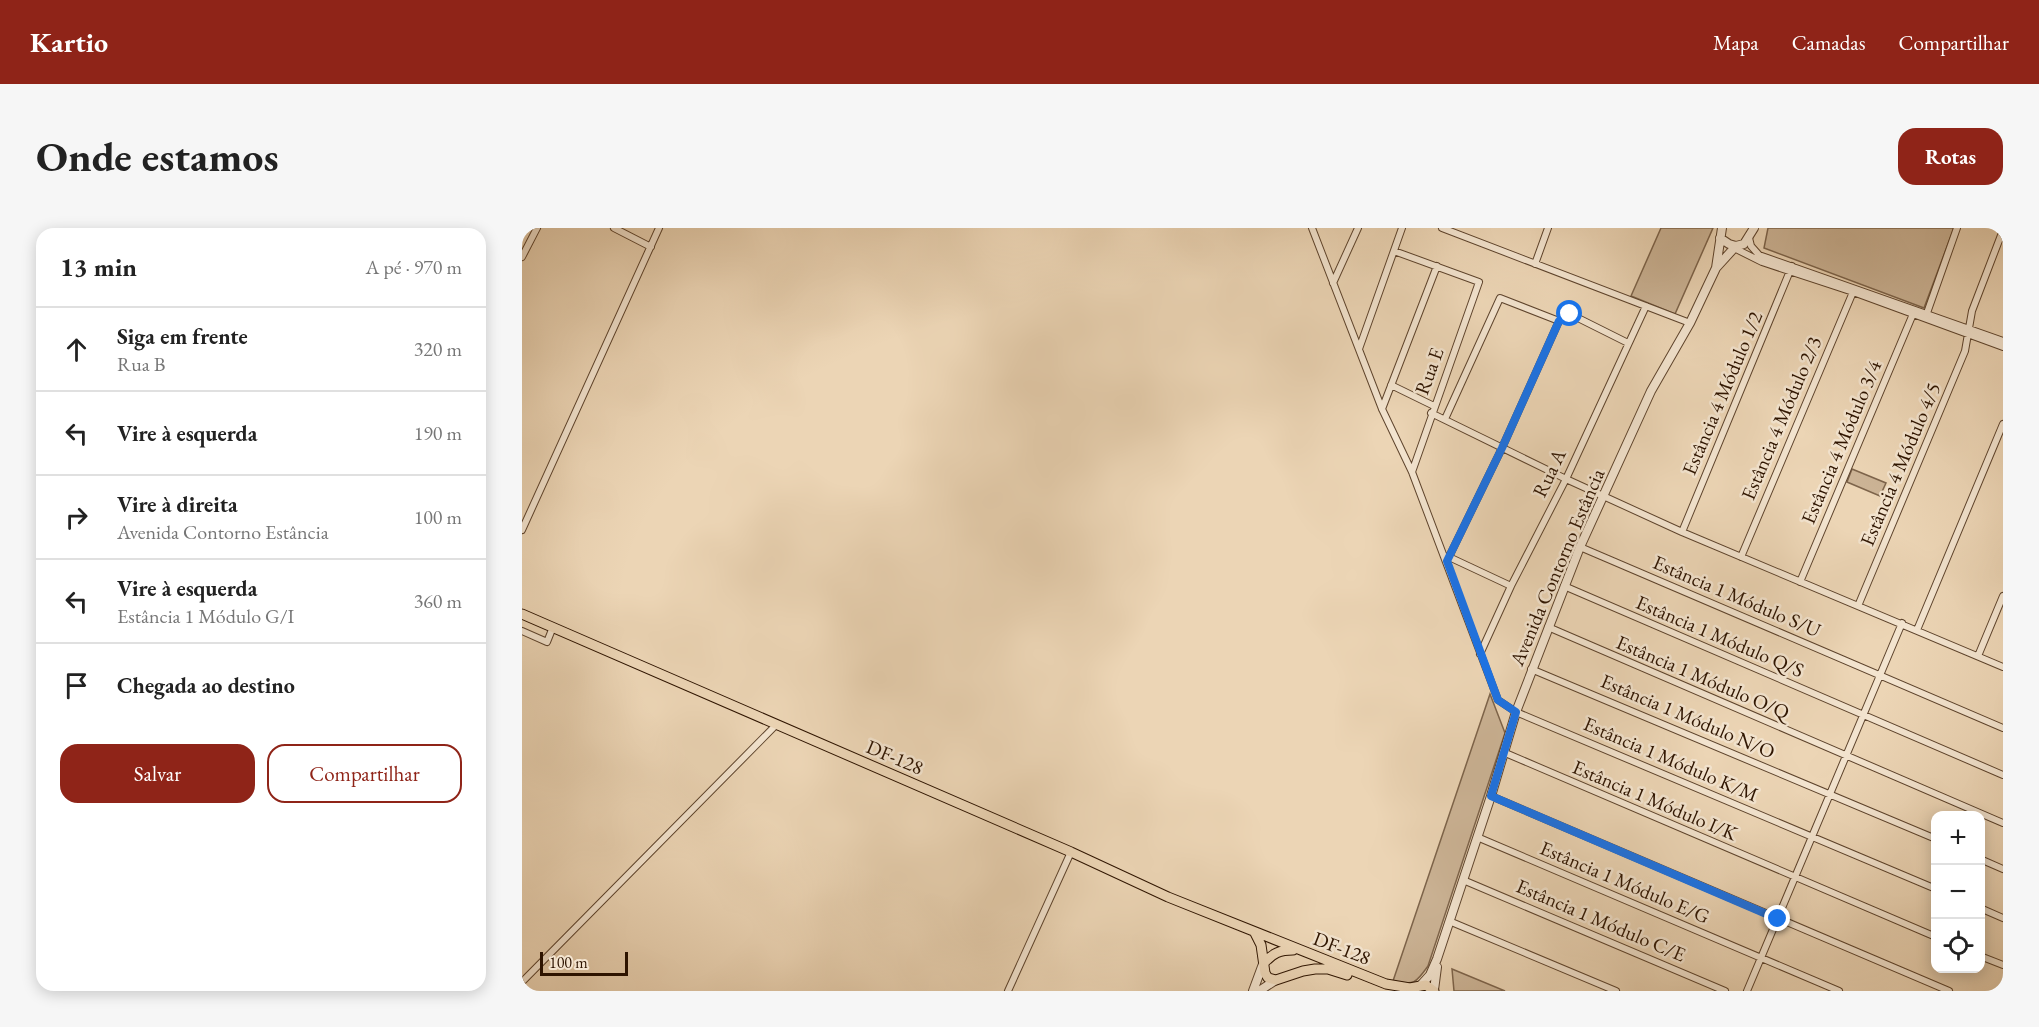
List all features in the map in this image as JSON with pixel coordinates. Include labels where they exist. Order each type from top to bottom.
[{"type":"main road","name":"DF-128","points":[[522,614],[1255,933],[1386,984],[1402,988],[1417,988],[1426,985],[1434,990]]},
{"type":"main road","points":[[1255,933],[1261,945],[1266,976],[1276,980]]},
{"type":"main road","points":[[1264,963],[1270,955],[1279,951],[1303,952],[1307,963],[1303,970]]},
{"type":"main road","name":"DF-128","points":[[1276,980],[1303,970],[1328,969],[1392,991]]},
{"type":"street","points":[[522,257],[537,228]]},
{"type":"street","points":[[614,228],[651,247]]},
{"type":"street","points":[[522,530],[659,228]]},
{"type":"street","points":[[1312,228],[1382,409],[1412,472],[1448,559],[1498,700],[1516,712]]},
{"type":"street","points":[[1333,284],[1358,228]]},
{"type":"street","points":[[1359,349],[1402,228]]},
{"type":"street","points":[[1442,228],[1690,323]]},
{"type":"street","points":[[1535,264],[1548,228]]},
{"type":"street","name":"Avenida Contorno Estância","points":[[1716,268],[1722,228]]},
{"type":"street","points":[[1754,228],[1749,238],[1751,246],[1759,255],[1913,314],[2003,341]]},
{"type":"street","points":[[1927,313],[1957,228]]},
{"type":"street","name":"Estância 4 Módulo 4/5","points":[[1858,606],[1965,351],[1972,311],[2003,230]]},
{"type":"street","points":[[1720,238],[1762,262],[1791,269],[1927,313],[2003,347]]},
{"type":"street","name":"Avenida Contorno Estância","points":[[1417,988],[1430,975],[1437,959],[1516,712],[1580,547],[1651,391],[1690,323],[1716,268],[1736,246],[1744,244],[1749,238]]},
{"type":"street","points":[[1382,409],[1437,266],[1394,250]]},
{"type":"street","name":"Rua E","points":[[1412,472],[1479,282],[1437,266]]},
{"type":"street","name":"Estância 4 Módulo 1/2","points":[[1682,532],[1791,269]]},
{"type":"street","name":"Estância 4 Módulo 2/3","points":[[1741,557],[1853,292]]},
{"type":"street","points":[[1445,419],[1500,298],[1559,321]]},
{"type":"street","name":"Rua A","points":[[1480,654],[1511,586],[1566,479],[1646,306]]},
{"type":"street","points":[[1913,314],[1927,313]]},
{"type":"street","points":[[1448,559],[1502,448],[1559,321],[1570,314],[1628,343]]},
{"type":"street","name":"Estância 4 Módulo 3/4","points":[[1800,582],[1913,314]]},
{"type":"street","points":[[1391,385],[1434,406]]},
{"type":"street","points":[[1431,413],[1566,479],[1682,532],[2003,667]]},
{"type":"street","points":[[1917,630],[2003,424]]},
{"type":"street","name":"Estância 1 Módulo S/U","points":[[1580,547],[2003,728]]},
{"type":"street","points":[[1448,559],[1511,586]]},
{"type":"street","name":"Estância 1 Módulo Q/S","points":[[1564,586],[2003,775]]},
{"type":"street","points":[[1978,656],[2003,596]]},
{"type":"street","points":[[1747,991],[1902,623]]},
{"type":"street","points":[[522,631],[547,642],[553,627]]},
{"type":"street","name":"Estância 1 Módulo O/Q","points":[[1548,627],[2003,823]]},
{"type":"street","name":"Estância 1 Módulo N/O","points":[[1531,669],[1931,837]]},
{"type":"street","name":"Estância 1 Módulo K/M","points":[[1516,712],[1931,887]]},
{"type":"street","points":[[522,982],[776,725]]},
{"type":"street","name":"Estância 1 Módulo I/K","points":[[1503,752],[1931,935]]},
{"type":"street","points":[[1491,796],[1949,991]]},
{"type":"street","name":"Estância 1 Módulo E/G","points":[[1477,837],[1839,991]]},
{"type":"street","points":[[1008,991],[1071,852]]},
{"type":"street","points":[[1985,861],[2003,869]]},
{"type":"street","name":"Estância 1 Módulo C/E","points":[[1463,880],[1725,991]]},
{"type":"street","points":[[1985,910],[2003,918]]},
{"type":"street","points":[[1449,921],[1616,991]]},
{"type":"street","points":[[1985,958],[2003,965]]},
{"type":"street","name":"Avenida Contorno Estância","points":[[1434,990],[1437,959]]},
{"type":"street","points":[[1253,991],[1264,963]]},
{"type":"street","points":[[1259,991],[1276,980]]},
{"type":"shaded area","points":[[1661,228],[1713,228],[1675,314],[1631,296]]},
{"type":"shaded area","points":[[1768,228],[1954,228],[1924,308],[1764,248]]},
{"type":"shaded area","points":[[1852,469],[1886,483],[1880,496],[1847,482]]},
{"type":"shaded area","points":[[1490,694],[1505,733],[1428,966],[1414,982],[1393,981]]},
{"type":"shaded area","points":[[1452,969],[1505,991],[1454,991]]},
{"type":"route","points":[[1570,314],[1559,321],[1502,448],[1447,561],[1498,700],[1516,712],[1491,796],[1778,919]]}]
